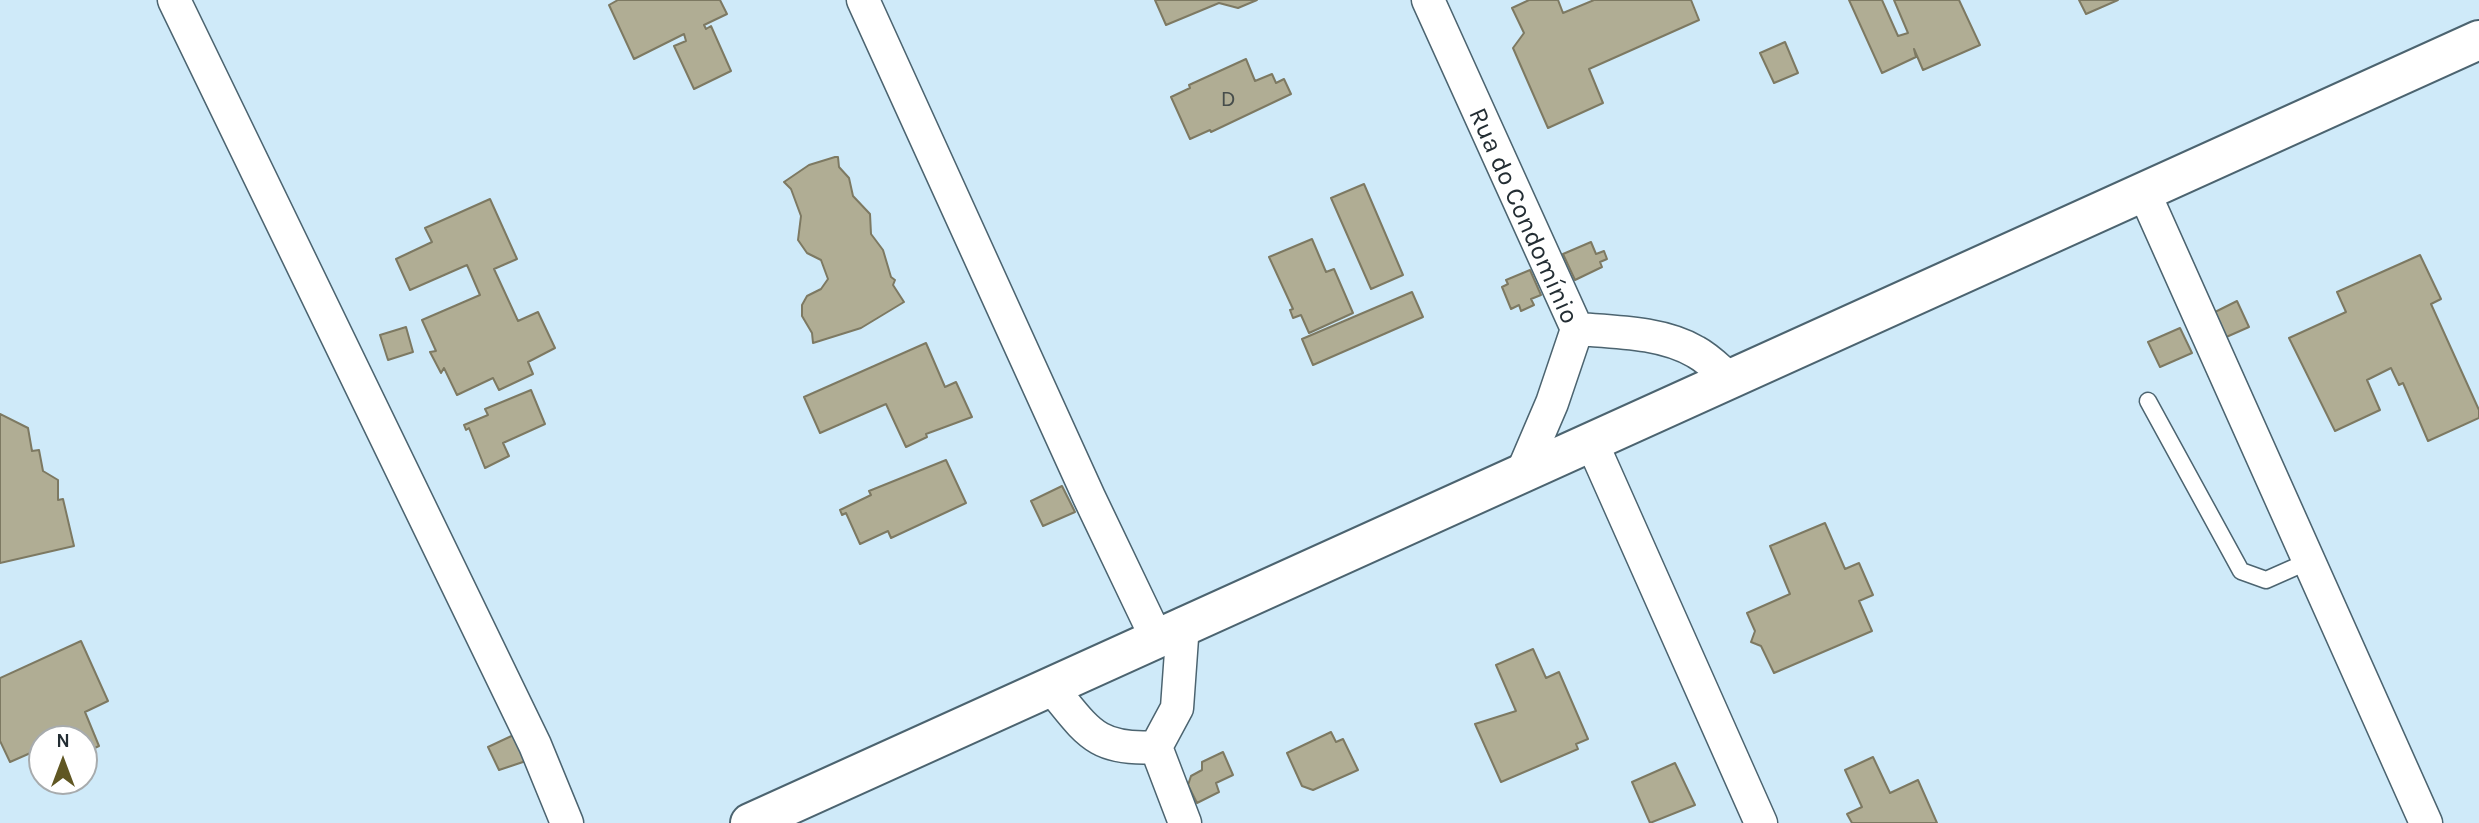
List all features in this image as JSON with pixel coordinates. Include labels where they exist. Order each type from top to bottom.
[{"type":"street","points":[[174,0],[536,745],[567,823]]},
{"type":"street","points":[[863,0],[1089,497],[1170,631],[1177,708],[1156,747],[1185,823]]},
{"type":"street","name":"Rua do Condomínio","points":[[1428,0],[1577,329],[1552,403],[1522,473]]},
{"type":"street","points":[[750,823],[2479,40]]},
{"type":"street","points":[[2143,190],[2426,823]]},
{"type":"street","points":[[1577,329],[1635,334],[1675,344],[1696,352],[1731,380]]},
{"type":"street","points":[[1592,443],[1761,823]]},
{"type":"street","points":[[1050,686],[1092,734],[1107,744],[1132,749],[1156,747]]},
{"type":"lane","points":[[2148,401],[2241,571],[2266,580],[2309,561]]},
{"type":"building","points":[[618,0],[720,0],[727,14],[704,25],[706,29],[711,26],[731,71],[694,89],[674,46],[686,41],[684,34],[634,59],[609,5]]},
{"type":"building","points":[[1155,0],[1257,0],[1238,8],[1219,3],[1166,25]]},
{"type":"building","points":[[1529,0],[1558,0],[1563,13],[1594,0],[1691,0],[1699,20],[1589,69],[1603,103],[1548,128],[1513,48],[1524,33],[1512,8]]},
{"type":"building","points":[[1849,0],[1882,0],[1898,36],[1908,33],[1894,0],[1959,0],[1980,45],[1923,70],[1914,49],[1916,57],[1882,73]]},
{"type":"building","points":[[2079,0],[2118,0],[2086,14]]},
{"type":"building","points":[[1785,42],[1798,73],[1774,83],[1760,53]]},
{"type":"building","points":[[1246,59],[1255,81],[1272,74],[1276,83],[1284,79],[1291,94],[1211,132],[1210,130],[1190,139],[1171,97],[1190,88],[1189,85]]},
{"type":"building","points":[[838,157],[839,167],[849,178],[853,196],[870,214],[871,234],[883,250],[891,277],[895,280],[893,285],[904,302],[861,328],[813,343],[812,333],[802,316],[802,305],[807,296],[821,289],[828,279],[821,260],[807,253],[798,240],[801,216],[791,189],[784,182],[809,165]]},
{"type":"building","points":[[1364,184],[1403,275],[1371,289],[1331,198]]},
{"type":"building","points":[[490,199],[517,259],[494,269],[518,321],[538,312],[555,348],[528,362],[533,374],[499,390],[493,378],[457,395],[444,368],[441,373],[430,352],[436,351],[422,320],[480,295],[467,265],[410,290],[396,259],[432,242],[425,228]]},
{"type":"building","points":[[1312,239],[1326,272],[1334,269],[1353,313],[1309,333],[1301,315],[1293,318],[1290,310],[1293,309],[1269,257]]},
{"type":"building","points":[[1591,242],[1596,254],[1604,251],[1607,259],[1600,262],[1602,267],[1575,280],[1563,254]]},
{"type":"building","points":[[2420,255],[2441,299],[2431,304],[2479,410],[2479,418],[2428,441],[2403,383],[2399,385],[2391,368],[2367,380],[2380,410],[2335,431],[2289,338],[2346,312],[2337,292]]},
{"type":"building","points":[[1530,270],[1541,295],[1531,299],[1534,305],[1521,311],[1519,305],[1511,309],[1502,287],[1508,284],[1506,280]]},
{"type":"building","points":[[1412,292],[1423,317],[1313,365],[1302,339]]},
{"type":"building","points":[[2237,301],[2249,327],[2224,338],[2213,313]]},
{"type":"building","points":[[406,327],[413,352],[388,360],[380,335]]},
{"type":"building","points":[[2180,328],[2192,353],[2160,367],[2148,342]]},
{"type":"building","points":[[926,343],[945,387],[956,382],[972,417],[926,434],[927,437],[906,447],[886,404],[820,433],[804,397]]},
{"type":"building","points":[[531,390],[545,424],[503,443],[509,456],[485,468],[469,428],[466,430],[464,425],[488,415],[485,409]]},
{"type":"building","points":[[0,414],[28,428],[32,451],[39,450],[43,471],[58,480],[58,500],[63,499],[74,546],[0,563]]},
{"type":"building","points":[[946,460],[966,503],[891,538],[888,531],[860,544],[846,513],[842,515],[840,510],[871,495],[869,491]]},
{"type":"building","points":[[1062,486],[1075,512],[1043,526],[1031,501]]},
{"type":"building","points":[[1825,523],[1845,569],[1859,563],[1873,595],[1859,601],[1872,631],[1774,673],[1761,646],[1751,642],[1755,631],[1747,613],[1790,594],[1770,546]]},
{"type":"building","points":[[81,641],[108,701],[85,712],[90,725],[28,725],[28,754],[10,762],[0,741],[0,678]]},
{"type":"building","points":[[1533,649],[1546,678],[1559,672],[1588,739],[1576,744],[1578,749],[1501,782],[1475,724],[1516,711],[1496,665]]},
{"type":"building","points":[[520,732],[532,759],[499,770],[488,747]]},
{"type":"building","points":[[1331,732],[1336,742],[1343,739],[1358,770],[1313,790],[1302,786],[1287,753]]},
{"type":"building","points":[[1223,752],[1233,775],[1216,783],[1219,792],[1197,803],[1188,785],[1191,776],[1202,770],[1202,762]]},
{"type":"building","points":[[1873,757],[1890,793],[1918,780],[1937,823],[1852,823],[1847,814],[1862,807],[1845,770]]},
{"type":"building","points":[[1675,763],[1695,805],[1650,823],[1632,782]]}]
